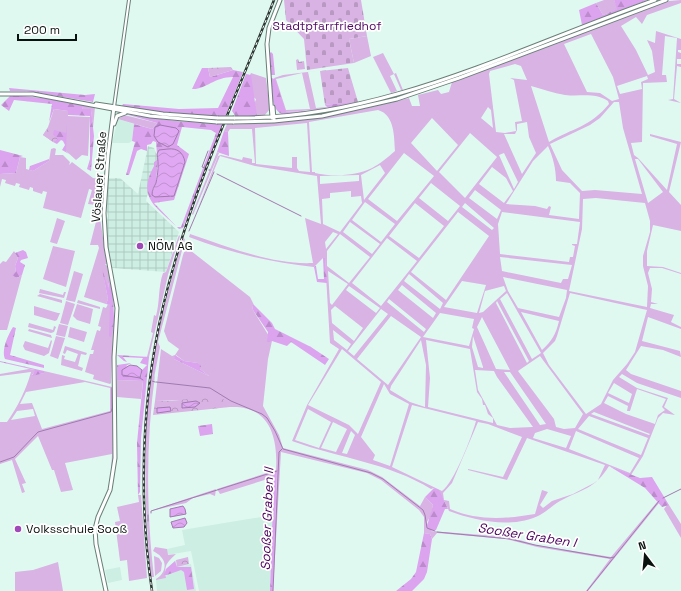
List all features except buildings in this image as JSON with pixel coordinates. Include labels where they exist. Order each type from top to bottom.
[{"type":"main road","points":[[273,119],[267,44],[269,28],[280,0]]},
{"type":"main road","points":[[234,120],[264,118],[273,119],[284,116],[332,110],[396,96],[655,0]]},
{"type":"main road","points":[[111,129],[115,118],[119,114],[124,113],[234,120],[273,119],[343,112],[397,99],[459,78],[666,0]]},
{"type":"main road","points":[[0,94],[33,94],[114,108],[139,114]]},
{"type":"main road","points":[[114,108],[218,120]]},
{"type":"main road","name":"Vöslauer Straße","points":[[106,591],[95,526],[109,493],[114,468],[114,380],[117,308],[106,247],[104,224],[114,108]]},
{"type":"main road","points":[[272,111],[284,116]]},
{"type":"main road","points":[[264,118],[272,111]]},
{"type":"street","name":"Vöslauer Straße","points":[[114,108],[129,0]]},
{"type":"shaded area","points":[[118,119],[134,124],[132,141],[129,143],[112,143]]},
{"type":"shaded area","points":[[148,146],[154,148],[158,159],[154,162],[146,201],[179,232],[166,272],[112,268],[108,248],[106,224],[108,216],[106,207],[108,178],[120,178],[138,194]]},
{"type":"shaded area","points":[[273,515],[270,591],[199,591],[191,551],[167,555],[167,549],[185,545],[182,530]]},
{"type":"shaded area","points":[[176,560],[177,567],[191,564],[196,591],[157,591],[156,580],[166,578],[166,569]]},
{"type":"shaded area","points":[[120,567],[122,580],[108,583],[105,570]]},
{"type":"green space","name":"Stadtpfarrfriedhof","points":[[284,0],[361,0],[367,36],[349,39],[354,63],[307,70],[304,39],[286,20]]},
{"type":"green space","points":[[604,0],[614,0],[618,9],[603,15],[596,3]]},
{"type":"green space","points":[[614,0],[648,0],[582,25],[579,10],[596,3],[603,15],[617,9]]},
{"type":"green space","points":[[658,0],[662,0],[546,43],[548,42]]},
{"type":"green space","points":[[681,0],[681,3],[647,15],[642,24],[636,17],[621,26],[636,50],[648,75],[655,72],[652,51],[647,40],[655,43],[656,31],[681,39],[681,50],[678,50],[678,52],[681,53],[681,59],[677,59],[677,64],[681,64],[681,67],[677,66],[674,99],[681,103],[668,100],[673,99],[677,38],[665,36],[662,75],[666,75],[667,82],[643,83],[642,142],[631,143],[634,155],[638,158],[667,190],[677,144],[650,136],[650,134],[681,142],[669,192],[681,205],[681,231],[653,225],[647,251],[647,266],[663,267],[681,273],[662,268],[650,268],[648,273],[652,289],[651,302],[658,304],[651,304],[650,308],[674,315],[671,322],[681,327],[681,329],[648,317],[642,341],[680,351],[681,357],[663,350],[641,346],[626,370],[631,374],[681,391],[681,398],[637,383],[622,374],[619,377],[637,388],[668,398],[664,407],[675,415],[663,413],[658,418],[643,456],[631,475],[609,466],[598,480],[605,465],[527,438],[507,480],[468,469],[503,477],[522,437],[488,424],[478,422],[467,447],[476,421],[412,405],[392,467],[442,491],[452,479],[466,450],[452,483],[443,493],[444,500],[449,501],[450,509],[471,516],[492,518],[535,514],[542,490],[548,492],[540,505],[543,508],[552,501],[573,494],[597,481],[588,488],[560,501],[540,515],[518,522],[494,522],[460,515],[449,511],[443,498],[434,488],[431,489],[415,480],[381,467],[292,441],[307,405],[339,349],[330,343],[325,259],[323,258],[314,267],[266,260],[220,248],[189,237],[190,234],[266,258],[298,263],[313,263],[305,218],[321,224],[317,176],[255,166],[220,156],[195,216],[218,156],[221,155],[242,160],[243,157],[252,159],[252,163],[255,163],[252,129],[230,129],[228,132],[224,131],[227,124],[296,121],[364,109],[409,98],[412,106],[420,106],[418,95],[438,90],[441,94],[449,92],[452,82],[669,1]],"holes":[[[591,34],[613,77],[619,99],[612,101],[600,93],[587,92],[564,44]],[[515,64],[521,66],[527,80],[510,78],[514,80],[522,121],[515,122],[516,131],[505,133],[496,132],[489,74],[490,71]],[[647,76],[648,79],[641,82],[642,89],[620,94],[617,86]],[[531,86],[565,95],[587,95],[603,98],[608,101],[609,104],[595,118],[549,142]],[[614,102],[619,102],[623,128],[642,194],[595,190],[582,191],[562,170],[550,144],[590,125],[600,118]],[[488,107],[491,110],[493,128],[481,118]],[[378,110],[384,113],[391,121],[394,133],[395,151],[381,162],[372,168],[359,173],[329,175],[312,172],[309,122]],[[432,118],[458,145],[437,171],[411,143]],[[527,122],[529,137],[536,153],[522,174],[504,134],[515,134],[517,124]],[[307,123],[310,172],[299,171],[297,168],[297,157],[292,157],[292,168],[256,164],[255,128]],[[470,133],[497,157],[465,198],[439,172]],[[548,146],[554,163],[556,181],[570,183],[580,193],[579,219],[549,215],[551,207],[549,206],[547,209],[535,206],[506,204],[533,161]],[[404,153],[434,176],[397,221],[368,199]],[[504,153],[518,182],[514,189],[499,155]],[[635,159],[638,159],[663,192],[648,203]],[[380,165],[385,173],[364,200],[361,175]],[[492,167],[506,178],[513,191],[504,203],[479,184]],[[359,175],[359,181],[320,184],[320,176]],[[431,183],[460,206],[448,221],[419,198]],[[475,190],[501,210],[497,219],[469,198]],[[351,191],[351,197],[361,196],[362,203],[340,232],[323,224],[322,199],[330,198],[330,193]],[[596,198],[645,203],[650,221],[650,232],[643,256],[643,266],[648,286],[647,307],[569,291],[582,229],[583,199]],[[365,202],[395,224],[381,242],[352,220]],[[415,203],[444,226],[419,258],[389,236]],[[465,203],[494,228],[492,230],[462,207]],[[458,212],[489,236],[446,300],[411,272]],[[502,212],[580,222],[577,244],[572,244],[575,246],[573,257],[570,257],[569,262],[500,254],[498,224]],[[350,222],[380,244],[372,254],[343,232]],[[333,232],[338,234],[326,249],[325,242]],[[340,234],[370,257],[349,283],[327,266],[327,251]],[[387,238],[417,261],[381,306],[352,283]],[[500,257],[572,265],[568,279],[563,279],[561,283],[502,271]],[[328,271],[348,284],[332,305],[330,303]],[[409,274],[443,303],[440,309],[404,281]],[[503,277],[567,290],[566,298],[559,317],[518,308],[508,291]],[[462,281],[486,285],[477,313],[444,307]],[[402,285],[436,313],[433,318],[398,290]],[[349,286],[380,308],[376,313],[346,290]],[[504,286],[506,291],[483,312],[479,313],[485,291]],[[507,293],[541,353],[532,359],[500,299]],[[570,293],[647,310],[635,352],[613,380],[601,404],[586,414],[549,365],[543,353],[555,341]],[[389,299],[426,329],[424,332],[387,302]],[[497,301],[529,361],[527,363],[496,303]],[[335,306],[363,328],[354,341],[332,323],[331,310]],[[381,309],[388,314],[354,356],[348,351]],[[521,312],[559,321],[555,334],[542,350]],[[440,313],[474,319],[472,328],[474,329],[469,346],[423,337]],[[391,316],[421,337],[388,385],[357,359]],[[482,317],[510,370],[496,369],[477,327]],[[333,330],[351,344],[347,350],[334,340]],[[473,336],[483,368],[478,367],[472,347]],[[421,340],[426,365],[425,407],[410,402],[390,390],[391,386]],[[426,340],[470,349],[477,392],[482,399],[483,405],[485,405],[488,414],[493,418],[493,423],[428,407],[430,378]],[[342,349],[381,382],[358,434],[349,425],[308,405]],[[540,356],[583,414],[575,428],[564,429],[556,427],[554,419],[518,371]],[[475,370],[494,371],[533,427],[510,428],[497,425],[478,390]],[[504,372],[510,372],[546,424],[540,425]],[[614,383],[632,394],[629,403],[608,393]],[[384,384],[390,394],[409,404],[390,466],[373,460],[375,455],[361,437]],[[637,389],[666,399],[662,407],[665,410],[658,415],[655,424],[626,414],[604,403],[608,396],[628,406],[627,411],[630,411]],[[308,409],[331,422],[319,448],[295,440]],[[594,412],[650,434],[649,435],[591,414]],[[589,416],[648,438],[641,455],[578,429]],[[333,422],[347,429],[336,452],[321,448]],[[547,429],[571,436],[566,448],[533,438],[535,433]],[[351,431],[355,435],[347,454],[342,453]],[[576,431],[639,458],[630,473],[569,449]]]},
{"type":"green space","points":[[367,36],[371,56],[354,63],[349,39]]},
{"type":"green space","points":[[271,52],[273,54],[275,75],[271,75],[269,54]]},
{"type":"green space","points":[[383,53],[394,74],[390,76],[397,91],[391,93],[373,57]]},
{"type":"green space","points":[[298,59],[299,62],[304,61],[305,69],[297,70],[296,60]]},
{"type":"green space","points":[[493,63],[461,76],[393,99],[320,115],[275,118],[327,112],[379,102],[413,92]]},
{"type":"green space","points":[[231,67],[233,70],[210,77],[208,68]]},
{"type":"green space","points":[[202,68],[208,68],[210,77],[233,70],[243,72],[225,117],[177,115],[122,106],[123,104],[179,109],[218,108],[233,77],[220,79],[201,88],[192,89]]},
{"type":"green space","points":[[348,68],[358,102],[325,105],[320,71]]},
{"type":"green space","points":[[332,69],[308,72],[316,108],[326,107],[329,109],[285,112],[274,78],[283,75]],"holes":[[[302,73],[310,109],[286,110],[276,79]]]},
{"type":"green space","points":[[251,73],[266,78],[270,109],[264,116],[257,116],[254,105],[256,99],[253,97]]},
{"type":"green space","points":[[396,73],[403,90],[401,90],[394,74]]},
{"type":"green space","points":[[246,74],[251,75],[257,116],[236,117],[232,111]]},
{"type":"green space","points":[[271,78],[275,79],[286,112],[322,110],[282,114],[275,108]]},
{"type":"green space","points":[[9,88],[85,95],[95,94],[93,102],[27,91],[10,91]]},
{"type":"green space","points":[[11,95],[43,98],[93,107],[83,107],[82,109],[91,109],[94,136],[91,171],[87,169],[90,159],[90,116],[68,115],[68,111],[54,109],[49,122],[52,104],[14,100],[9,111],[1,105]]},
{"type":"green space","points":[[358,102],[329,109],[325,105]]},
{"type":"green space","points":[[83,107],[95,107],[93,128],[91,110],[82,109]]},
{"type":"green space","points":[[54,109],[68,111],[68,116],[90,117],[88,156],[82,155],[76,160],[66,151],[66,133],[53,142],[43,135],[48,127]]},
{"type":"green space","points":[[125,114],[176,121],[223,124],[183,228],[179,229],[177,227],[181,227],[216,133],[211,130],[182,127],[177,145],[189,154],[174,200],[154,203],[176,226],[155,206],[148,193],[147,186],[149,177],[154,166],[154,162],[158,159],[156,183],[152,191],[171,197],[159,150],[157,154],[156,142],[153,141],[151,144],[147,145],[147,151],[141,149],[137,151],[129,175],[126,175],[135,142],[132,141],[134,124],[152,129],[157,123]]},
{"type":"green space","points":[[124,115],[157,123],[152,129],[118,119]]},
{"type":"green space","points":[[67,125],[66,151],[69,154],[62,150],[65,145],[63,141],[61,140],[57,144],[53,142],[57,139],[53,135],[54,130],[66,133]]},
{"type":"green space","points":[[48,128],[53,131],[53,135],[58,139],[53,142],[43,135]]},
{"type":"green space","points":[[224,131],[228,132],[229,156],[217,152]]},
{"type":"green space","points":[[51,149],[56,149],[55,155],[63,155],[70,162],[69,165],[72,162],[93,178],[103,180],[96,205],[88,204],[92,190],[89,189],[81,218],[43,208],[47,192],[43,191],[42,194],[33,191],[33,188],[30,187],[29,190],[19,187],[20,184],[16,183],[15,186],[5,183],[6,180],[2,179],[0,187],[0,174],[16,173],[20,157],[26,158],[26,169],[33,171],[49,161]]},
{"type":"green space","points":[[0,150],[23,156],[20,157],[16,173],[0,174]]},
{"type":"green space","points":[[217,152],[219,153],[193,215],[192,214]]},
{"type":"green space","points":[[49,159],[49,161],[33,171],[29,170],[30,166]]},
{"type":"green space","points":[[101,201],[100,218],[107,264],[105,264],[107,266],[113,290],[108,282],[110,294],[104,278],[108,299],[106,304],[84,297],[99,248],[98,245],[90,245],[98,214],[96,213],[98,202]]},
{"type":"green space","points":[[57,218],[65,221],[57,244],[50,242]]},
{"type":"green space","points":[[179,235],[180,236],[168,275],[149,357],[147,357],[153,333],[151,332],[154,315],[156,316],[157,311],[161,278],[163,273],[166,272]]},
{"type":"green space","points":[[183,238],[185,239],[158,342],[160,347],[154,378],[155,375],[150,425],[148,476],[151,552],[154,577],[151,577],[145,466],[147,411],[157,341]]},
{"type":"green space","points":[[53,246],[75,251],[66,287],[43,279]]},
{"type":"green space","points":[[186,247],[250,297],[254,305],[252,305],[253,310],[272,341],[268,359],[263,406],[279,435],[283,448],[368,470],[382,477],[420,506],[425,497],[433,505],[431,515],[427,522],[430,531],[510,537],[536,545],[611,557],[657,502],[659,503],[588,591],[586,591],[610,559],[537,547],[506,539],[437,533],[432,539],[430,534],[424,533],[424,517],[419,510],[381,480],[367,473],[281,452],[273,591],[277,472],[274,477],[220,494],[217,489],[276,470],[275,446],[273,435],[269,426],[263,418],[244,408],[189,400],[155,401],[161,349],[172,356],[175,355],[179,349],[168,341],[164,331]],"holes":[[[176,355],[184,361],[198,363],[200,369],[209,376],[174,359]]]},
{"type":"green space","points":[[23,250],[26,252],[28,258],[21,260],[20,262],[25,265],[22,275],[17,278],[12,275],[16,272],[15,266],[18,258],[15,253]]},
{"type":"green space","points":[[14,251],[18,258],[15,266],[17,278],[22,275],[7,330],[0,330],[0,264],[3,261],[6,262]]},
{"type":"green space","points":[[323,258],[325,258],[327,283],[317,282],[314,267],[316,266],[318,279],[324,279]]},
{"type":"green space","points":[[102,269],[109,290],[108,280],[113,290],[114,319],[111,383],[113,330],[111,337],[109,336],[110,305],[106,304],[108,299]]},
{"type":"green space","points":[[74,271],[83,274],[75,302],[66,300]]},
{"type":"green space","points":[[40,289],[63,295],[64,292],[66,292],[64,298],[39,293]]},
{"type":"green space","points":[[40,294],[62,300],[62,303],[37,296]]},
{"type":"green space","points":[[78,300],[100,307],[100,309],[77,303]]},
{"type":"green space","points":[[66,301],[75,304],[68,325],[60,323]]},
{"type":"green space","points":[[77,304],[93,309],[90,324],[77,320],[73,316]]},
{"type":"green space","points":[[108,304],[110,305],[113,330],[110,384],[93,379],[94,375],[85,372],[90,354],[93,354],[94,350],[91,350],[97,330],[100,331],[101,327],[98,326],[103,307],[106,308]]},
{"type":"green space","points":[[252,305],[254,305],[272,323],[275,329],[311,347],[329,359],[325,365],[291,342],[287,346],[272,341],[267,342],[268,332],[253,310]]},
{"type":"green space","points":[[34,306],[60,313],[57,320],[55,321],[34,315]]},
{"type":"green space","points":[[29,323],[53,330],[54,326],[56,327],[54,332],[51,333],[28,327]]},
{"type":"green space","points":[[59,324],[68,326],[65,337],[56,335]]},
{"type":"green space","points":[[13,327],[16,328],[10,355],[44,365],[44,368],[5,359],[4,347]]},
{"type":"green space","points":[[70,327],[87,332],[84,342],[68,337]]},
{"type":"green space","points":[[29,329],[51,335],[52,338],[28,331]]},
{"type":"green space","points":[[56,336],[65,338],[58,359],[50,356]]},
{"type":"green space","points":[[51,340],[49,353],[44,356],[25,350],[23,346],[25,341],[48,348]]},
{"type":"green space","points":[[65,346],[87,353],[86,355],[81,354],[78,366],[83,368],[82,371],[61,365],[62,355],[65,356],[64,359],[75,362],[78,354],[67,350],[65,354],[63,353]]},
{"type":"green space","points":[[159,346],[153,379],[154,367]]},
{"type":"green space","points":[[117,355],[149,357],[141,438],[140,492],[138,495],[137,443],[143,381],[117,380],[117,365],[131,363],[126,366],[141,377],[142,370],[147,365],[140,363],[143,358],[123,357],[127,362]]},
{"type":"green space","points":[[175,355],[184,361],[198,363],[201,366],[200,369],[209,376],[174,359]]},
{"type":"green space","points":[[0,361],[44,371],[44,373],[32,376],[35,370]]},
{"type":"green space","points":[[29,369],[36,370],[32,375],[44,373],[44,371],[112,387],[114,450],[112,473],[112,454],[65,463],[73,490],[61,492],[54,470],[52,470],[38,436],[15,459],[26,483],[22,484],[25,492],[22,493],[12,460],[0,464],[0,422],[7,422],[11,416],[24,392],[31,372],[0,376],[0,374]],"holes":[[[85,382],[110,388],[110,411],[42,429],[32,403],[20,404],[26,392]],[[33,409],[35,416],[11,420],[17,411]]]},
{"type":"green space","points":[[117,380],[143,381],[141,399],[117,397]]},
{"type":"green space","points":[[212,396],[223,399],[230,405],[230,407],[153,415],[155,401],[172,401]]},
{"type":"green space","points":[[212,424],[213,434],[200,436],[198,426]]},
{"type":"green space","points":[[609,466],[640,478],[652,477],[669,505],[662,507],[645,488]]},
{"type":"green space","points":[[277,471],[273,591],[270,591],[274,474]]},
{"type":"green space","points":[[434,488],[439,490],[448,509],[445,509],[436,530],[430,531],[427,528],[433,505],[425,497]]},
{"type":"green space","points":[[216,489],[215,496],[210,494],[193,498],[186,503],[150,511]]},
{"type":"green space","points":[[138,495],[141,495],[147,578],[129,581],[127,560],[120,561],[115,522],[120,521],[117,507],[139,502]]},
{"type":"green space","points":[[667,505],[669,505],[681,524],[681,538],[664,509]]},
{"type":"green space","points":[[424,533],[430,534],[432,539],[427,572],[424,579],[412,591],[396,591],[411,579],[416,572]]},
{"type":"green space","points":[[155,547],[167,549],[168,555],[176,554],[166,565],[166,578],[156,580],[163,572],[165,566],[160,556],[153,551]]},
{"type":"green space","points":[[154,556],[159,558],[162,563],[161,571],[155,576]]},
{"type":"green space","points":[[188,557],[189,564],[177,567],[176,560]]},
{"type":"green space","points":[[175,561],[177,567],[191,567],[194,589],[187,590],[184,572],[181,570],[164,575],[166,569]]},
{"type":"green space","points":[[58,562],[63,591],[15,591],[15,572],[33,570]]},
{"type":"water","points":[[160,125],[176,128],[179,131],[173,144],[168,147],[158,142],[154,136],[155,127]]},
{"type":"water","points":[[168,149],[179,151],[185,162],[174,196],[155,197],[152,195],[158,172],[157,154],[159,150]]},
{"type":"water","points":[[130,365],[137,366],[142,370],[140,378],[122,375],[122,370]]},
{"type":"water","points":[[196,401],[200,403],[195,407],[182,408],[182,403]]},
{"type":"water","points":[[170,407],[171,411],[157,413],[157,408]]},
{"type":"water","points":[[183,506],[186,514],[170,517],[170,509]]},
{"type":"water","points":[[185,518],[187,523],[184,527],[173,528],[171,522]]},
{"type":"waterway","points":[[205,168],[202,167],[208,151]]},
{"type":"waterway","points":[[189,231],[214,172]]},
{"type":"waterway","points":[[217,174],[301,216]]},
{"type":"waterway","name":"Sooßer Graben I","points":[[156,382],[210,388],[231,401],[262,414],[267,418],[275,431],[283,449],[371,473],[383,479],[423,510],[427,528],[435,531]]},
{"type":"waterway","points":[[0,462],[14,457],[38,432],[111,412],[112,388]]},
{"type":"waterway","name":"Sooßer Graben II","points":[[273,591],[279,452],[282,449]]},
{"type":"waterway","points":[[151,513],[151,511],[277,471]]},
{"type":"waterway","points":[[663,498],[681,489]]},
{"type":"waterway","points":[[587,591],[659,501]]},
{"type":"waterway","points":[[148,515],[148,521]]},
{"type":"waterway","name":"Sooßer Graben I","points":[[437,532],[510,539],[535,545],[610,558],[614,557]]},
{"type":"railway","points":[[152,591],[144,509],[145,426],[155,345],[163,305],[195,198],[274,0]]},
{"type":"place","name":"NÖM AG","points":[[140,246]]},
{"type":"place","name":"Volksschule Sooß","points":[[18,529]]}]
